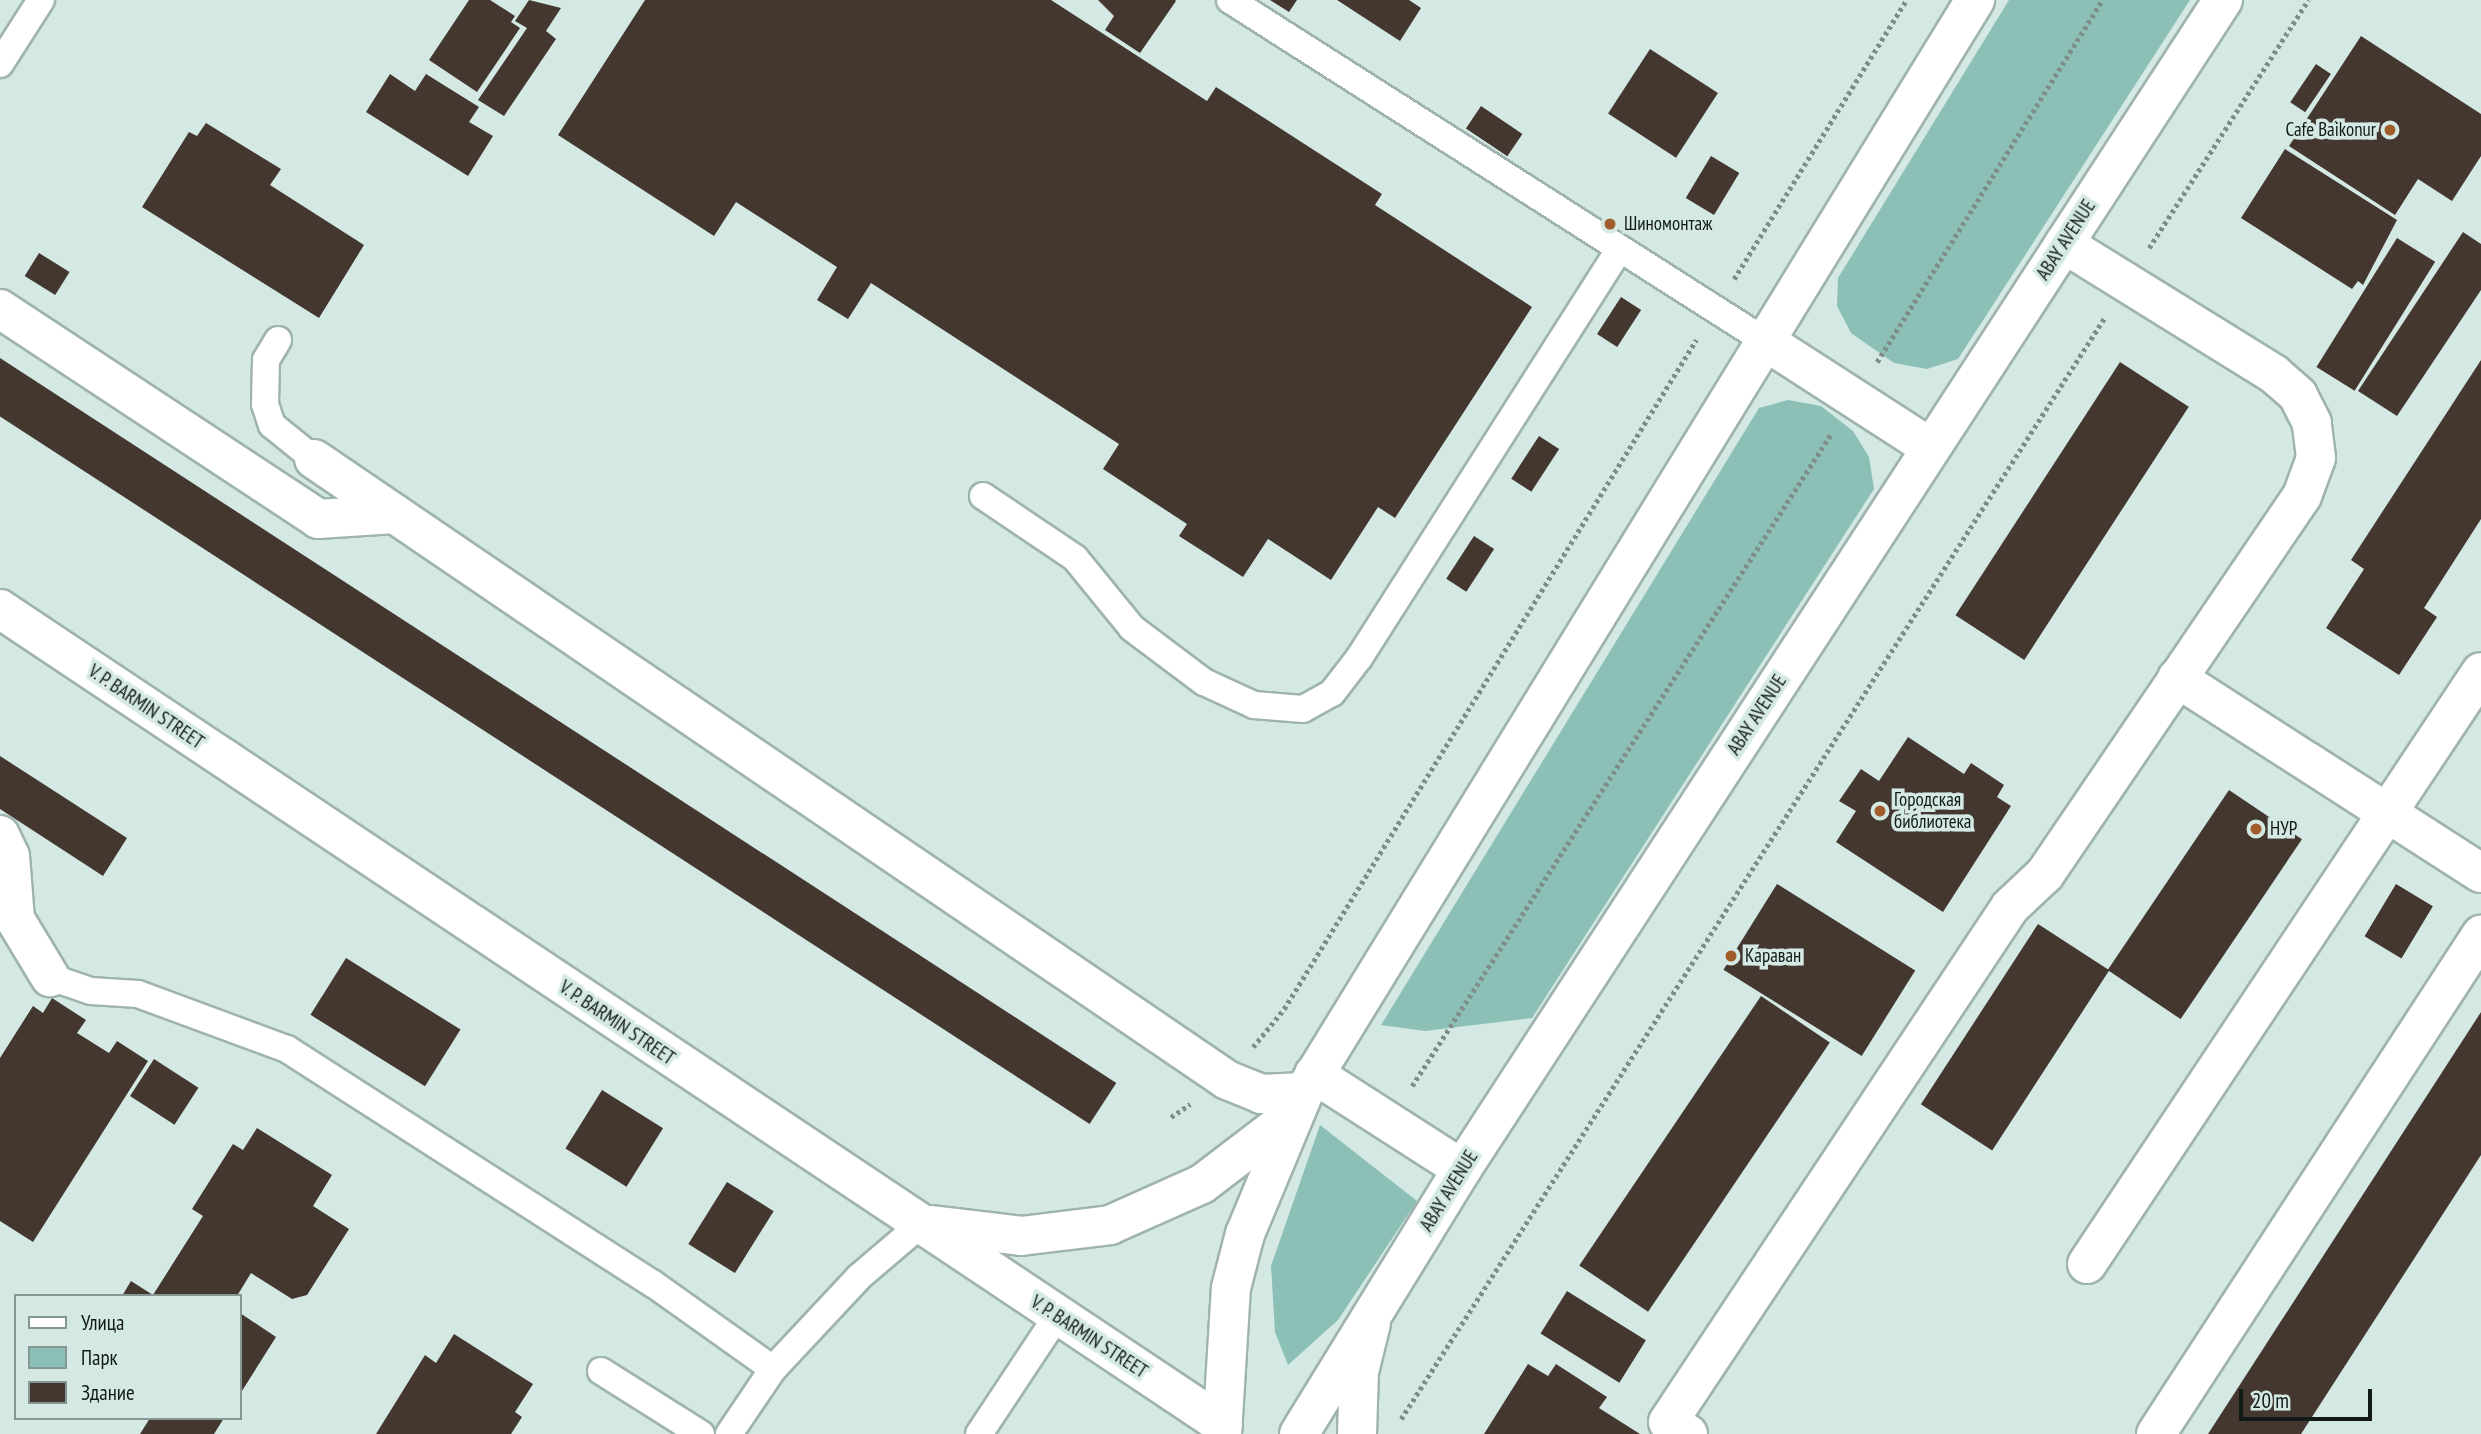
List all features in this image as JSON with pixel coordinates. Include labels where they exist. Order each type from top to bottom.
[{"type":"street","points":[[1227,1431],[1231,1288],[1245,1234],[1304,1093],[1975,0]]},
{"type":"street","name":"ABAY AVENUE","points":[[1298,1434],[1462,1168],[2223,0]]},
{"type":"street","points":[[1688,1434],[1668,1422],[2010,907],[2045,874],[2302,496],[2316,458],[2312,423],[2298,395],[2274,374],[2064,244]]},
{"type":"street","points":[[0,309],[318,519],[396,514]]},
{"type":"street","points":[[1765,341],[1931,448]]},
{"type":"street","points":[[314,458],[1227,1080],[1261,1094],[1304,1093],[1389,1122],[1462,1168]]},
{"type":"street","name":"V. P. BARMIN STREET","points":[[0,608],[1227,1431]]},
{"type":"street","points":[[2087,1264],[2390,815],[2481,672]]},
{"type":"street","points":[[2177,678],[2481,873]]},
{"type":"street","points":[[0,835],[10,856],[15,919],[50,977]]},
{"type":"street","points":[[2157,1434],[2481,935]]},
{"type":"street","points":[[917,1224],[1021,1236],[1110,1225],[1202,1184],[1304,1093]]},
{"type":"street","points":[[1357,1434],[1359,1372],[1374,1311]]},
{"type":"lane","points":[[0,64],[41,0]]},
{"type":"lane","points":[[1230,0],[1765,341]]},
{"type":"lane","points":[[983,496],[1075,558],[1132,628],[1204,681],[1254,705],[1303,709],[1332,693],[1359,658],[1620,249]]},
{"type":"lane","points":[[278,340],[266,360],[265,404],[272,425],[314,458]]},
{"type":"lane","points":[[50,977],[91,991],[138,994],[287,1049],[652,1283],[773,1369]]},
{"type":"lane","points":[[729,1434],[773,1369],[859,1277],[917,1224]]},
{"type":"lane","points":[[979,1434],[1057,1316]]},
{"type":"lane","points":[[601,1371],[701,1434]]},
{"type":"path","points":[[1171,1117],[1227,1080],[1284,1009],[1906,0]]},
{"type":"path","points":[[1389,1122],[1854,398],[2102,0]]},
{"type":"path","points":[[1398,1422],[2308,0]]},
{"type":"green space","points":[[2009,0],[2190,0],[1958,359],[1927,369],[1894,363],[1851,333],[1837,306],[1838,278]]},
{"type":"green space","points":[[1788,400],[1821,406],[1853,431],[1869,457],[1874,489],[1532,1018],[1425,1031],[1381,1025],[1759,408]]},
{"type":"green space","points":[[1320,1125],[1417,1201],[1338,1320],[1288,1365],[1275,1332],[1271,1266]]},
{"type":"building","points":[[469,0],[490,0],[515,16],[511,22],[520,28],[477,92],[429,60]]},
{"type":"building","points":[[529,0],[561,8],[546,31],[556,39],[504,116],[478,100],[527,28],[515,21]]},
{"type":"building","points":[[645,0],[1051,0],[1207,101],[1216,87],[1382,194],[1375,205],[1532,307],[1395,518],[1378,507],[1331,580],[1268,539],[1243,577],[1179,536],[1187,524],[1103,469],[1119,444],[871,283],[848,319],[817,300],[837,267],[736,202],[714,236],[558,135]]},
{"type":"building","points":[[1098,0],[1176,1],[1140,53],[1105,30],[1114,16]]},
{"type":"building","points":[[1270,0],[1297,0],[1289,12]]},
{"type":"building","points":[[1337,0],[1409,0],[1421,8],[1400,41]]},
{"type":"building","name":"Cafe Baikonur","points":[[2361,36],[2481,114],[2481,156],[2452,201],[2418,179],[2395,215],[2289,146]]},
{"type":"building","points":[[1650,49],[1718,93],[1676,158],[1608,114]]},
{"type":"building","points":[[2316,64],[2331,74],[2305,112],[2290,102]]},
{"type":"building","points":[[390,74],[415,91],[426,74],[479,107],[469,122],[493,136],[468,176],[366,112]]},
{"type":"building","points":[[1481,106],[1522,134],[1507,156],[1466,128]]},
{"type":"building","points":[[206,123],[281,169],[270,185],[364,245],[319,318],[142,207],[189,132],[197,136]]},
{"type":"building","points":[[2285,149],[2397,220],[2363,285],[2358,281],[2352,289],[2241,218]]},
{"type":"building","points":[[1711,156],[1739,173],[1714,215],[1686,198]]},
{"type":"building","points":[[2463,232],[2481,244],[2481,290],[2397,416],[2358,391]]},
{"type":"building","points":[[2397,238],[2435,262],[2355,391],[2316,367]]},
{"type":"building","points":[[39,253],[70,272],[55,295],[25,276]]},
{"type":"building","points":[[1621,297],[1641,310],[1617,347],[1597,334]]},
{"type":"building","points":[[0,358],[1116,1083],[1090,1124],[0,416]]},
{"type":"building","points":[[2481,360],[2481,519],[2424,608],[2437,617],[2399,675],[2326,628],[2364,569],[2351,560]]},
{"type":"building","points":[[2120,362],[2189,407],[2024,660],[1956,615]]},
{"type":"building","points":[[1539,436],[1559,449],[1531,492],[1511,479]]},
{"type":"building","points":[[1474,536],[1494,549],[1466,592],[1446,579]]},
{"type":"building","points":[[1908,737],[1964,774],[1971,763],[2004,785],[1997,797],[2011,806],[1943,912],[1836,842],[1856,811],[1839,801],[1861,769],[1879,781]]},
{"type":"building","points":[[0,756],[127,838],[103,876],[0,809]]},
{"type":"building","points":[[2229,790],[2302,839],[2181,1019],[2108,970]]},
{"type":"building","points":[[1777,884],[1915,970],[1862,1056],[1723,970]]},
{"type":"building","points":[[2396,884],[2433,906],[2401,958],[2365,936]]},
{"type":"building","points":[[2038,924],[2109,970],[1992,1151],[1921,1104]]},
{"type":"building","points":[[346,958],[460,1030],[425,1086],[310,1015]]},
{"type":"building","points":[[1761,996],[1830,1042],[1648,1312],[1579,1265]]},
{"type":"building","points":[[52,998],[86,1020],[77,1033],[109,1053],[117,1041],[148,1061],[33,1242],[0,1221],[0,1058],[33,1006],[43,1013]]},
{"type":"building","points":[[2481,1012],[2481,1155],[2301,1434],[2208,1434]]},
{"type":"building","points":[[154,1059],[198,1088],[174,1125],[130,1096]]},
{"type":"building","points":[[602,1090],[663,1128],[626,1187],[565,1149]]},
{"type":"building","points":[[257,1128],[332,1175],[313,1206],[349,1229],[307,1295],[292,1299],[251,1273],[238,1294],[154,1294],[203,1216],[192,1209],[233,1144],[243,1150]]},
{"type":"building","points":[[727,1182],[774,1211],[735,1273],[688,1244]]},
{"type":"building","points":[[131,1281],[151,1294],[123,1294]]},
{"type":"building","points":[[1567,1291],[1646,1340],[1619,1383],[1541,1333]]},
{"type":"building","points":[[242,1314],[276,1337],[242,1391]]},
{"type":"building","points":[[454,1334],[533,1384],[515,1412],[522,1417],[511,1434],[376,1434],[425,1355],[436,1363]]},
{"type":"building","points":[[1528,1364],[1548,1376],[1556,1364],[1607,1397],[1599,1408],[1640,1434],[1484,1434]]},
{"type":"building","points":[[149,1420],[223,1420],[214,1434],[140,1434]]},
{"type":"place","name":"Cafe Baikonur","points":[[2390,130]]},
{"type":"place","name":"Шиномонтаж","points":[[1610,224]]},
{"type":"place","name":"Городская библиотека","points":[[1880,811]]},
{"type":"place","name":"НУР","points":[[2256,829]]},
{"type":"place","name":"Караван","points":[[1731,956]]}]
